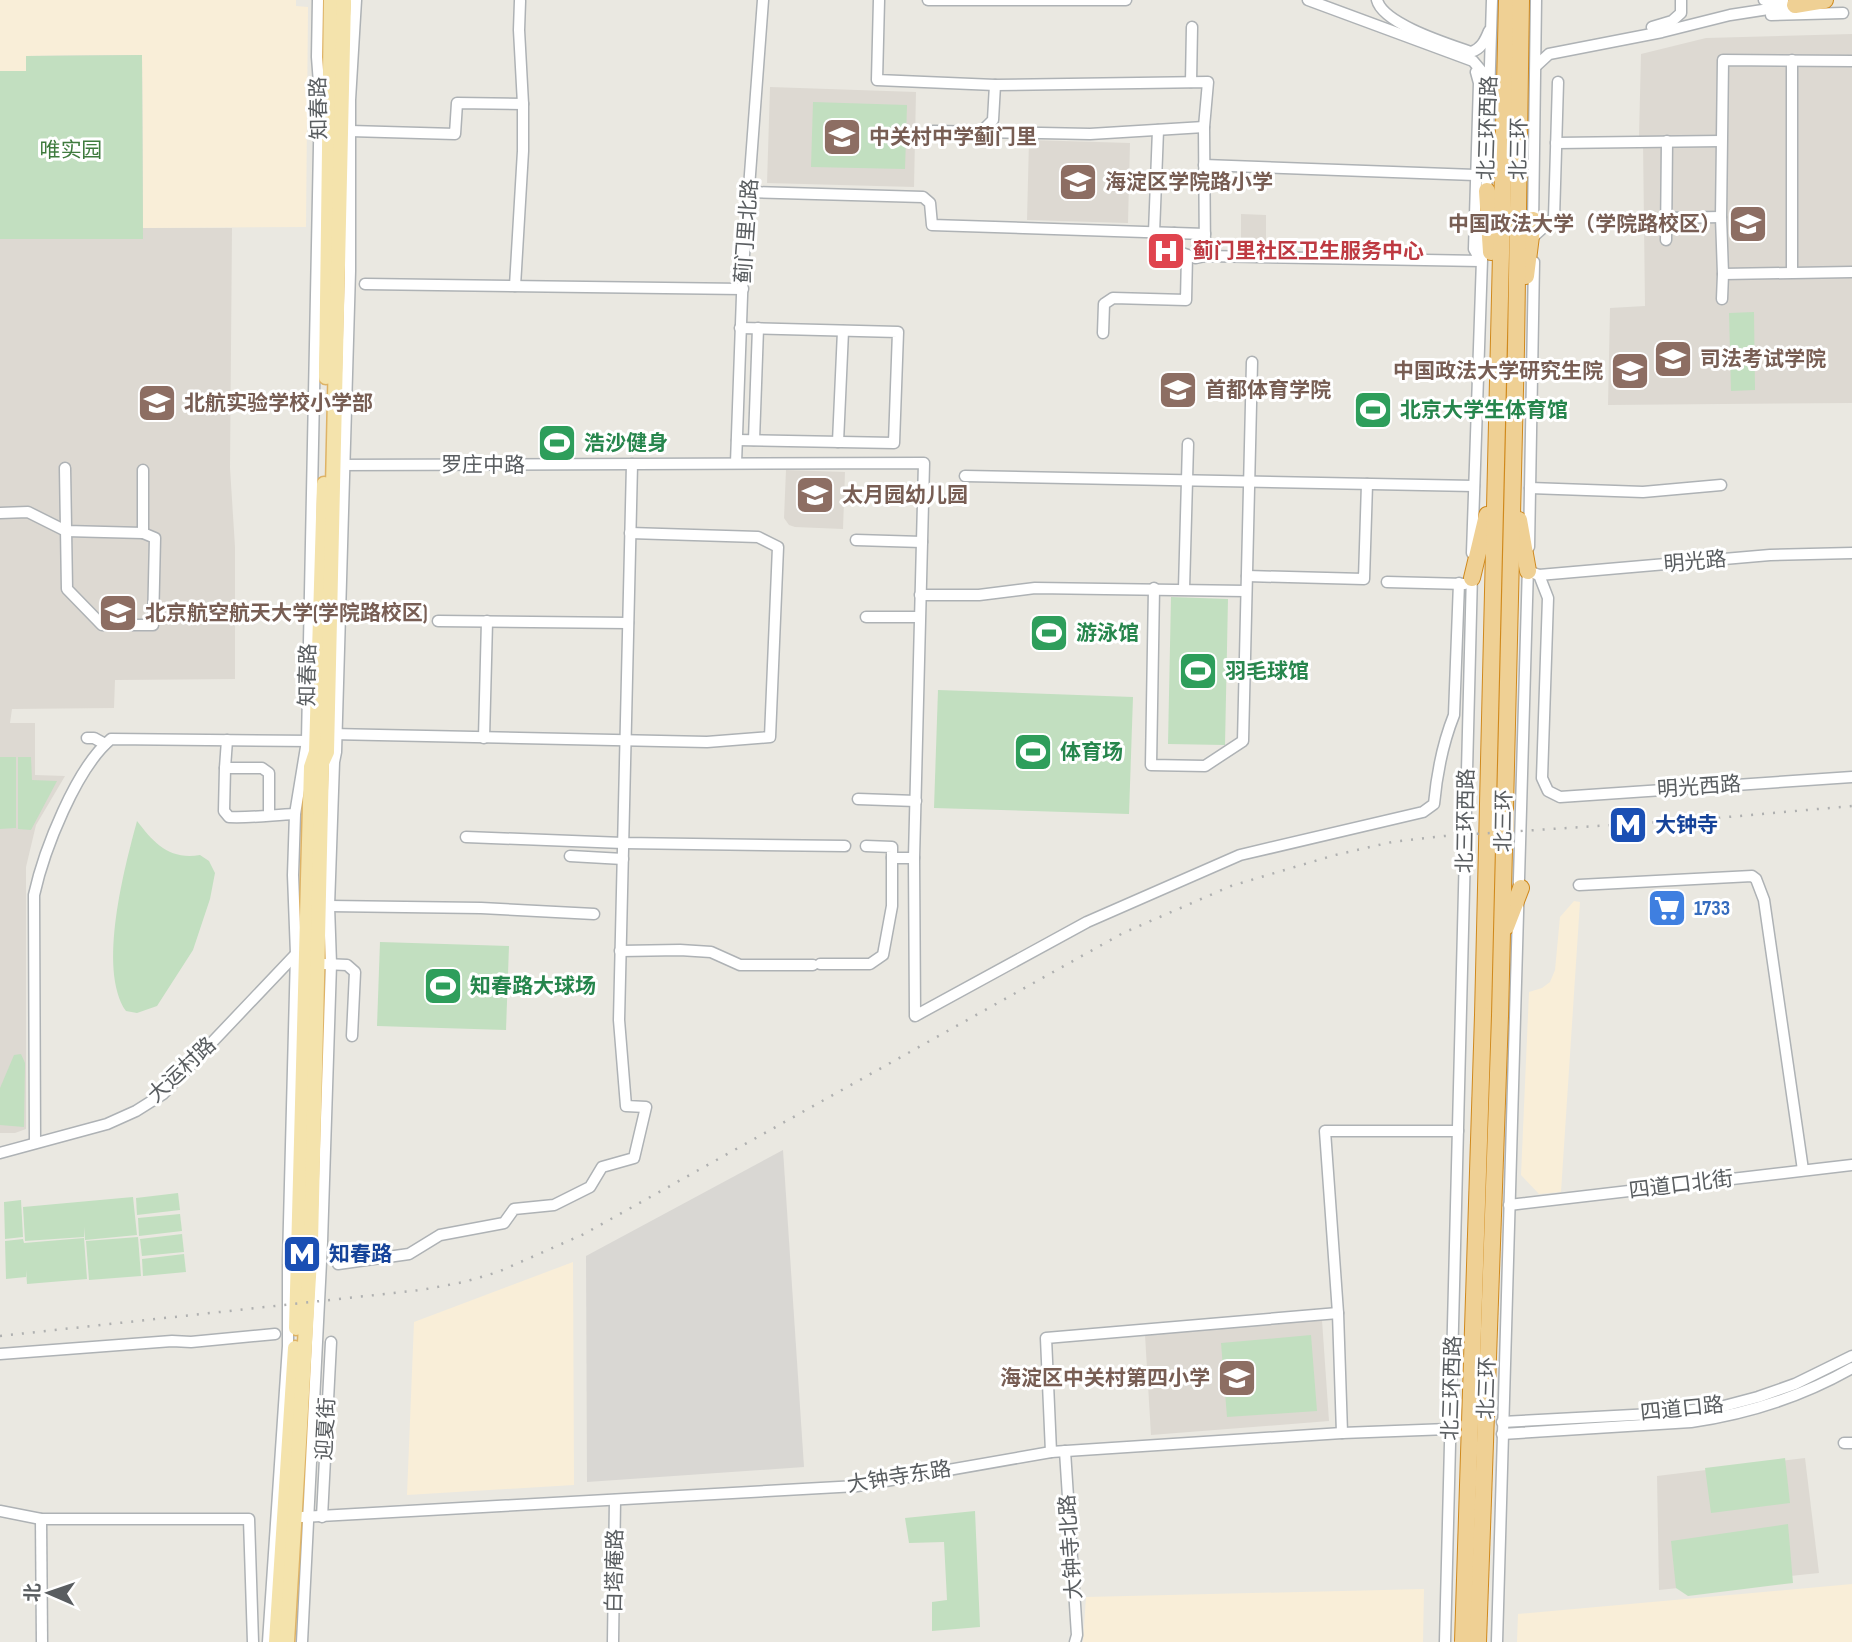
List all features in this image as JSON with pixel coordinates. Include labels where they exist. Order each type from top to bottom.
[{"type":"highway","name":"北三环","points":[[1463,1642],[1491,1015],[1502,939],[1516,348],[1513,24],[1507,0]]},
{"type":"highway","name":"北三环","points":[[1478,1642],[1491,1015],[1498,346],[1513,24],[1521,0]]},
{"type":"highway","points":[[1795,5],[1825,0]]},
{"type":"highway","points":[[1487,191],[1498,346]]},
{"type":"highway","points":[[1516,348],[1533,228]]},
{"type":"highway","points":[[1467,582],[1495,485]]},
{"type":"highway","points":[[1513,486],[1534,573]]},
{"type":"highway","points":[[1502,939],[1521,888]]},
{"type":"main road","name":"知春路","points":[[331,0],[334,465]]},
{"type":"main road","name":"知春路","points":[[287,1642],[299,1262],[313,959],[311,767],[322,737],[334,465],[344,0]]},
{"type":"main road","name":"知春路","points":[[276,1642],[290,1517]]},
{"type":"street","name":"知春路","points":[[313,959],[329,906],[322,737],[318,0]]},
{"type":"street","name":"知春路","points":[[268,1642],[290,1517],[322,1242],[313,959],[293,874],[295,814],[322,737],[334,465],[350,271],[350,131],[356,0]]},
{"type":"street","name":"蓟门里北路","points":[[736,463],[743,289],[763,0]]},
{"type":"street","points":[[879,0],[877,80],[995,85],[1208,82],[1204,127],[1205,256]]},
{"type":"street","points":[[928,0],[1126,0]]},
{"type":"street","points":[[1308,0],[1473,61],[1481,68],[1489,89]]},
{"type":"street","points":[[1377,0],[1379,6],[1392,19],[1471,52],[1478,50],[1513,24]]},
{"type":"street","name":"北三环西路","points":[[1492,0],[1513,24],[1535,42],[1536,66],[1533,228],[1535,316],[1530,488],[1534,573],[1509,1205],[1497,1642]]},
{"type":"street","name":"北三环西路","points":[[1445,1642],[1458,1131],[1467,582],[1474,486],[1489,89],[1513,24],[1536,0]]},
{"type":"street","points":[[1535,42],[1543,48],[1552,49],[1662,25],[1681,13],[1681,0]]},
{"type":"street","points":[[1763,0],[1848,13]]},
{"type":"street","points":[[515,286],[523,151],[520,1]]},
{"type":"street","points":[[1536,66],[1549,54],[1662,32],[1730,15],[1795,5]]},
{"type":"street","points":[[1730,15],[1848,13]]},
{"type":"street","points":[[1191,82],[1192,27]]},
{"type":"street","points":[[1723,299],[1723,60],[1852,61]]},
{"type":"street","points":[[1792,60],[1793,272]]},
{"type":"street","points":[[1476,72],[1479,83],[1474,249],[1481,261]]},
{"type":"street","points":[[1533,228],[1554,218],[1558,82]]},
{"type":"street","points":[[981,132],[993,120],[995,85]]},
{"type":"street","points":[[350,131],[455,134],[457,103],[523,104]]},
{"type":"street","points":[[933,131],[1090,134],[1204,127]]},
{"type":"street","points":[[1154,233],[1158,130]]},
{"type":"street","points":[[1667,141],[1667,240]]},
{"type":"street","points":[[1556,143],[1721,141]]},
{"type":"street","points":[[1204,165],[1475,175]]},
{"type":"street","points":[[750,192],[923,197],[930,203],[932,225],[1205,234]]},
{"type":"street","points":[[1667,218],[1721,217]]},
{"type":"street","points":[[1174,233],[1173,250],[1196,258],[1481,261]]},
{"type":"street","points":[[1103,333],[1104,304],[1113,298],[1186,300],[1187,255]]},
{"type":"street","points":[[1723,274],[1852,272]]},
{"type":"street","points":[[365,284],[743,289]]},
{"type":"street","points":[[737,440],[894,443],[898,332],[740,328]]},
{"type":"street","points":[[754,440],[758,328]]},
{"type":"street","points":[[838,442],[843,331]]},
{"type":"street","points":[[1154,589],[1151,765],[1205,766],[1243,741],[1252,362]]},
{"type":"street","points":[[1184,589],[1188,444]]},
{"type":"street","name":"罗庄中路","points":[[334,465],[924,463],[922,542]]},
{"type":"street","points":[[338,1264],[409,1254],[440,1236],[503,1223],[514,1209],[554,1205],[590,1187],[602,1167],[634,1158],[646,1107],[626,1106],[619,1020],[632,464]]},
{"type":"street","points":[[0,513],[28,512],[66,531],[143,533],[155,538],[153,625],[102,625],[66,589],[66,531],[65,468]]},
{"type":"street","points":[[143,470],[143,533]]},
{"type":"street","points":[[965,476],[1474,486]]},
{"type":"street","points":[[1247,576],[1364,579],[1367,484]]},
{"type":"street","points":[[1530,488],[1643,492],[1721,485]]},
{"type":"street","points":[[35,1143],[34,895],[51,836],[96,751],[111,739],[484,738],[707,743],[770,737],[778,547],[758,537],[630,533]]},
{"type":"street","points":[[856,540],[922,542],[914,858],[915,1016],[1087,922],[1240,855],[1423,812],[1434,804],[1437,768],[1454,715],[1467,582],[1387,582]]},
{"type":"street","name":"明光路","points":[[1534,573],[1770,555],[1852,553]]},
{"type":"street","name":"明光西路","points":[[1534,573],[1548,598],[1542,778],[1548,791],[1560,797],[1852,778]]},
{"type":"street","points":[[920,595],[979,595],[1035,588],[1247,591]]},
{"type":"street","points":[[866,617],[919,617]]},
{"type":"street","points":[[438,621],[628,623]]},
{"type":"street","points":[[484,738],[487,621]]},
{"type":"street","points":[[87,738],[105,744]]},
{"type":"street","points":[[227,740],[224,811],[229,817],[264,818],[269,814],[295,814]]},
{"type":"street","points":[[226,768],[262,768],[269,773],[269,814]]},
{"type":"street","points":[[858,799],[916,802]]},
{"type":"street","points":[[466,837],[623,843],[845,846]]},
{"type":"street","points":[[620,951],[711,952],[740,965],[870,964],[883,955],[892,906],[892,847],[866,846]]},
{"type":"street","points":[[570,856],[623,859]]},
{"type":"street","points":[[892,858],[914,858]]},
{"type":"street","points":[[1579,885],[1752,876],[1756,879],[1764,900],[1803,1170]]},
{"type":"street","points":[[329,906],[481,908],[594,914]]},
{"type":"street","points":[[313,959],[347,965],[355,972],[352,1037]]},
{"type":"street","name":"大运村路","points":[[0,1153],[107,1124],[136,1111],[163,1094],[313,959]]},
{"type":"street","points":[[1342,1433],[1338,1313],[1325,1131],[1458,1131]]},
{"type":"street","name":"四道口北街","points":[[1509,1205],[1852,1165]]},
{"type":"street","points":[[1051,1452],[1046,1338],[1338,1313]]},
{"type":"street","points":[[1454,1322],[1505,1324]]},
{"type":"street","points":[[0,1354],[275,1334]]},
{"type":"street","name":"迎夏街","points":[[322,1517],[331,1342]]},
{"type":"street","name":"四道口路","points":[[1502,1428],[1724,1406],[1795,1384],[1852,1356]]},
{"type":"street","name":"四道口路","points":[[1502,1428],[1691,1422],[1721,1418],[1778,1400],[1852,1368]]},
{"type":"street","name":"大钟寺东路","points":[[290,1517],[856,1486],[1051,1452],[1342,1433],[1502,1428]]},
{"type":"street","name":"大钟寺北路","points":[[1065,1451],[1077,1635],[1075,1642]]},
{"type":"street","name":"白塔庵路","points":[[613,1642],[615,1500]]},
{"type":"street","points":[[0,1511],[41,1519],[249,1519],[253,1642]]},
{"type":"street","name":"知春路","points":[[290,1517],[302,1642]]},
{"type":"street","points":[[41,1519],[42,1642]]},
{"type":"street","points":[[1448,1524],[1500,1526]]},
{"type":"shaded area","points":[[0,0],[296,0],[296,6],[308,7],[306,227],[143,228],[142,55],[26,56],[26,71],[0,71]]},
{"type":"shaded area","name":"中国政法大学（学院路校区）","points":[[1852,34],[1852,403],[1608,405],[1610,308],[1645,306],[1643,141],[1639,136],[1641,54],[1706,38]]},
{"type":"shaded area","name":"北京航空航天大学(学院路校区)","points":[[142,55],[143,228],[232,228],[230,468],[235,547],[235,679],[115,680],[114,708],[12,709],[10,723],[35,723],[35,775],[65,776],[36,825],[26,867],[26,1129],[15,1133],[0,1133],[0,71],[26,71],[26,56]]},
{"type":"shaded area","name":"中关村中学蓟门里","points":[[770,87],[916,92],[914,187],[767,183]]},
{"type":"shaded area","name":"海淀区学院路小学","points":[[1029,140],[1130,143],[1128,223],[1027,220]]},
{"type":"shaded area","points":[[1241,214],[1266,215],[1266,254],[1236,253],[1236,241],[1241,241]]},
{"type":"shaded area","name":"太月园幼儿园","points":[[786,470],[845,472],[843,529],[789,525],[784,518]]},
{"type":"shaded area","points":[[1574,901],[1580,902],[1561,1192],[1539,1194],[1521,1175],[1529,992],[1550,982],[1555,970],[1560,917]]},
{"type":"shaded area","points":[[783,1150],[804,1467],[587,1482],[586,1256]]},
{"type":"shaded area","points":[[573,1262],[574,1485],[407,1495],[414,1322]]},
{"type":"shaded area","name":"海淀区中关村第四小学","points":[[1322,1320],[1329,1421],[1151,1435],[1145,1335]]},
{"type":"shaded area","points":[[1805,1458],[1819,1573],[1659,1590],[1657,1476]]},
{"type":"shaded area","points":[[1852,1584],[1852,1642],[1517,1642],[1518,1614]]},
{"type":"shaded area","points":[[1424,1589],[1423,1642],[1083,1642],[1086,1597]]},
{"type":"green space","name":"唯实园","points":[[142,55],[143,239],[0,239],[0,71],[26,71],[26,56]]},
{"type":"green space","points":[[813,102],[907,105],[905,169],[811,167]]},
{"type":"green space","points":[[1754,312],[1755,390],[1731,391],[1729,313]]},
{"type":"green space","name":"羽毛球馆","points":[[1171,597],[1228,599],[1225,745],[1168,744]]},
{"type":"green space","name":"体育场","points":[[938,690],[1133,697],[1129,814],[934,808]]},
{"type":"green space","points":[[0,757],[16,757],[16,828],[0,829]]},
{"type":"green space","points":[[18,757],[31,757],[32,780],[57,781],[31,830],[18,829]]},
{"type":"green space","points":[[137,821],[163,848],[179,855],[200,855],[209,861],[215,873],[210,899],[193,950],[157,1006],[137,1013],[126,1011],[118,993],[114,970],[114,944],[121,890]]},
{"type":"green space","name":"知春路大球场","points":[[380,942],[509,946],[506,1030],[377,1026]]},
{"type":"green space","points":[[21,1054],[25,1063],[24,1127],[0,1125],[0,1088],[14,1055]]},
{"type":"green space","points":[[178,1193],[180,1210],[137,1215],[136,1198]]},
{"type":"green space","points":[[133,1197],[137,1235],[85,1240],[84,1227],[84,1237],[25,1241],[23,1207]]},
{"type":"green space","points":[[21,1200],[23,1237],[5,1239],[4,1202]]},
{"type":"green space","points":[[180,1214],[182,1231],[139,1236],[138,1218]]},
{"type":"green space","points":[[182,1234],[184,1252],[142,1256],[140,1239]]},
{"type":"green space","points":[[138,1237],[141,1276],[89,1280],[86,1241]]},
{"type":"green space","points":[[84,1238],[87,1279],[27,1284],[26,1270],[26,1277],[6,1279],[5,1241],[23,1239],[24,1243]]},
{"type":"green space","points":[[184,1254],[186,1272],[143,1276],[142,1259]]},
{"type":"green space","points":[[1311,1335],[1317,1411],[1227,1417],[1221,1343]]},
{"type":"green space","points":[[1785,1458],[1790,1503],[1711,1513],[1705,1468]]},
{"type":"green space","points":[[975,1511],[980,1627],[932,1631],[932,1602],[947,1600],[944,1542],[909,1543],[905,1518]]},
{"type":"green space","points":[[1788,1524],[1793,1583],[1688,1596],[1676,1588],[1671,1541]]},
{"type":"railway","points":[[0,1336],[421,1290],[498,1272],[584,1234],[1123,933],[1231,886],[1335,855],[1392,842],[1444,836],[1705,819],[1852,806]]},
{"type":"place","name":"中关村中学蓟门里","points":[[842,137]]},
{"type":"place","name":"海淀区学院路小学","points":[[1078,182]]},
{"type":"place","name":"中国政法大学（学院路校区）","points":[[1748,224]]},
{"type":"place","name":"蓟门里社区卫生服务中心","points":[[1166,251]]},
{"type":"place","name":"司法考试学院","points":[[1673,359]]},
{"type":"place","name":"中国政法大学研究生院","points":[[1630,371]]},
{"type":"place","name":"首都体育学院","points":[[1178,390]]},
{"type":"place","name":"北航实验学校小学部","points":[[157,403]]},
{"type":"place","name":"北京大学生体育馆","points":[[1373,410]]},
{"type":"place","name":"浩沙健身","points":[[557,443]]},
{"type":"place","name":"太月园幼儿园","points":[[815,495]]},
{"type":"place","name":"北京航空航天大学(学院路校区)","points":[[118,613]]},
{"type":"place","name":"游泳馆","points":[[1049,633]]},
{"type":"place","name":"羽毛球馆","points":[[1198,671]]},
{"type":"place","name":"体育场","points":[[1033,752]]},
{"type":"place","name":"大钟寺","points":[[1628,825]]},
{"type":"place","name":"1733","points":[[1667,908]]},
{"type":"place","name":"知春路大球场","points":[[443,986]]},
{"type":"place","name":"知春路","points":[[302,1254]]},
{"type":"place","name":"海淀区中关村第四小学","points":[[1237,1378]]}]
